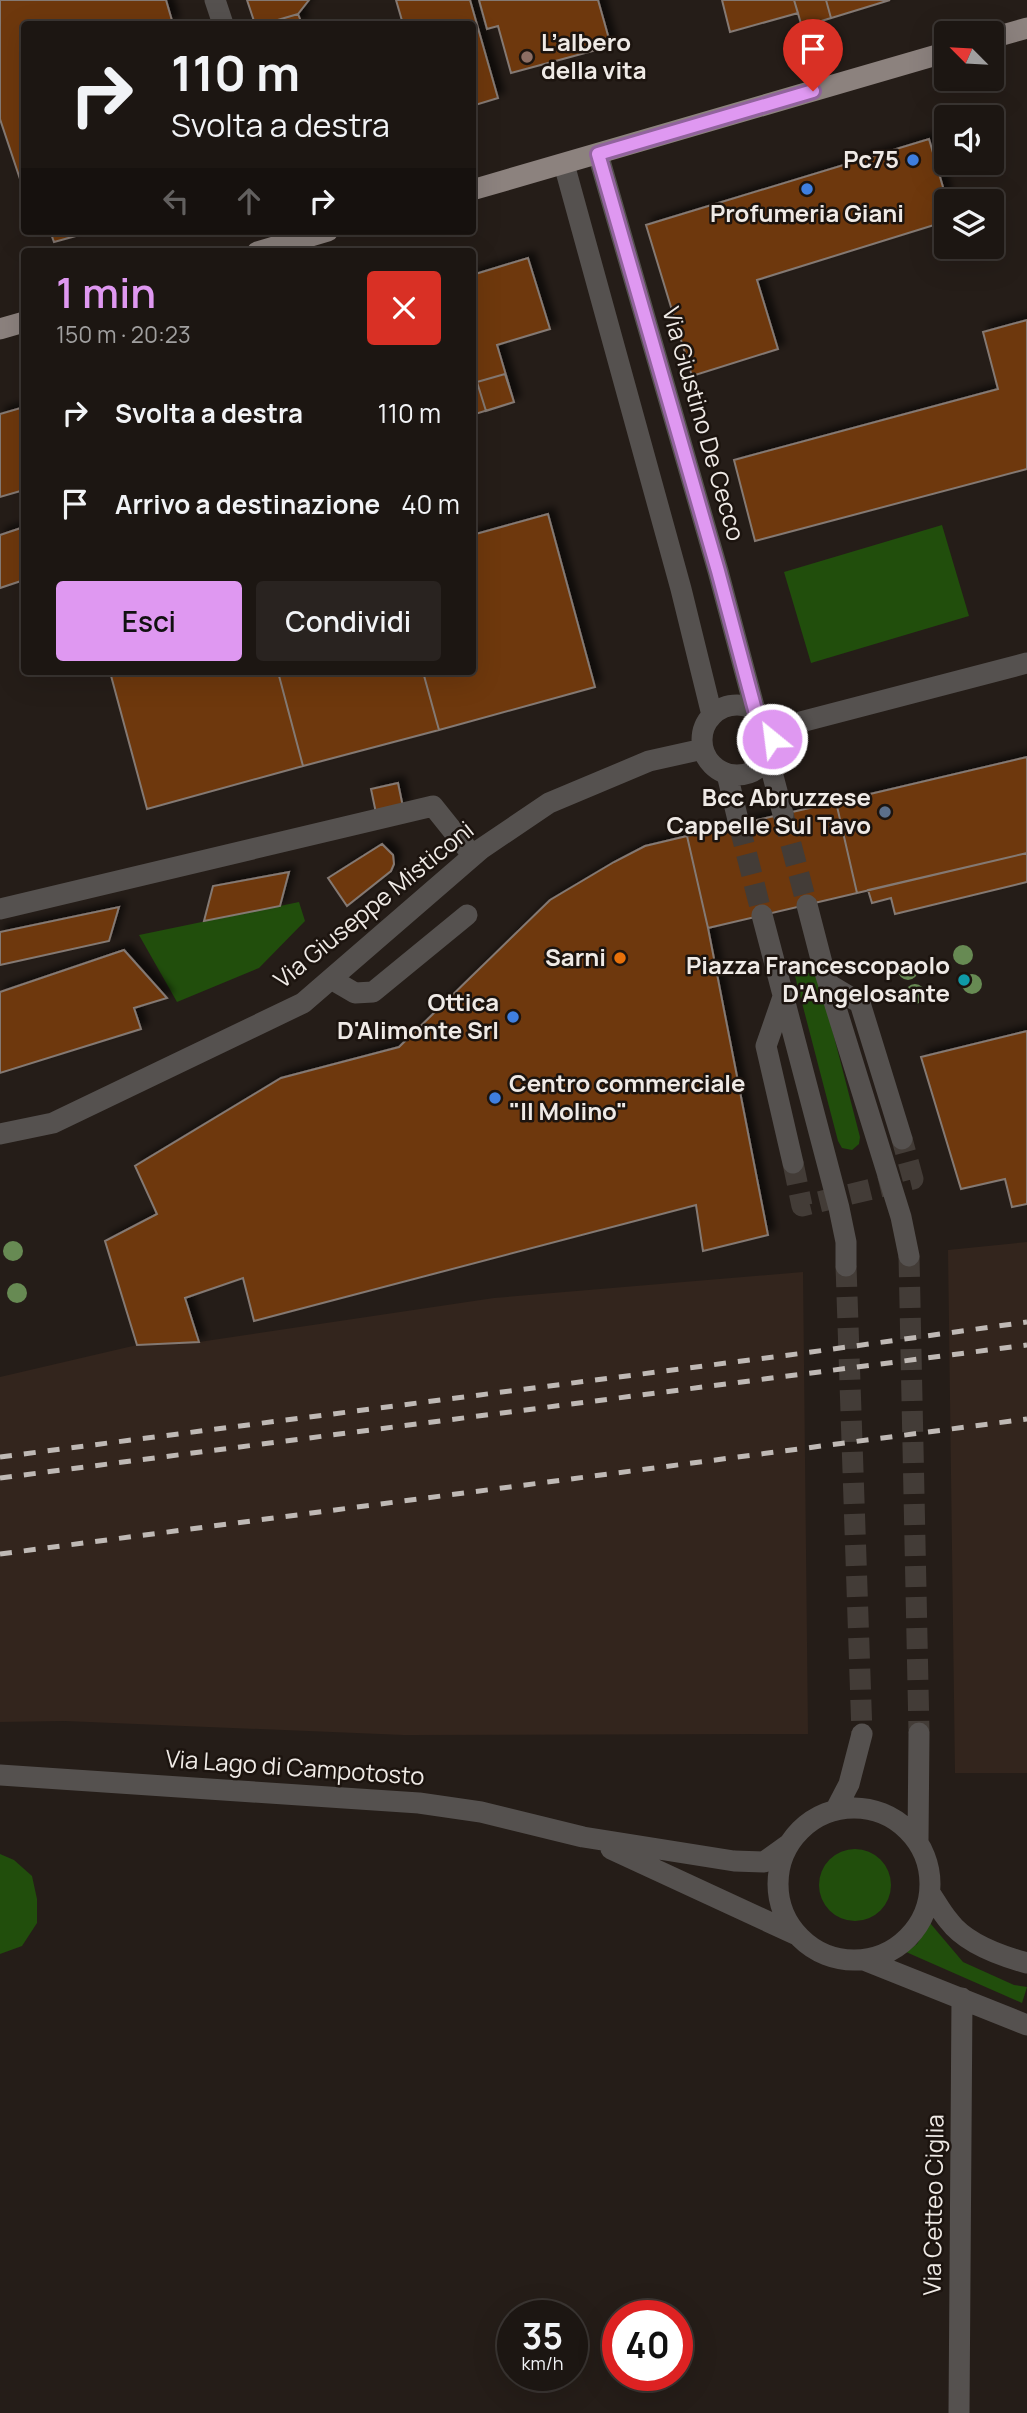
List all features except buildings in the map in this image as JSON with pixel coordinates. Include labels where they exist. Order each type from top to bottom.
[{"type":"main road","points":[[1004,35],[1027,28]]},
{"type":"main road","points":[[476,189],[934,56]]},
{"type":"main road","points":[[265,248],[289,236]]},
{"type":"main road","points":[[0,329],[21,323]]},
{"type":"street","points":[[215,0],[222,21]]},
{"type":"street","name":"Via Giustino De Cecco","points":[[598,154],[718,571],[755,710]]},
{"type":"street","points":[[564,164],[681,589],[712,715]]},
{"type":"street","points":[[770,730],[1027,663]]},
{"type":"street","points":[[738,705],[755,710],[770,730],[771,748],[768,757],[750,773],[727,774],[710,763],[703,749],[702,733],[712,715],[728,706],[738,705]]},
{"type":"street","name":"Via Giuseppe Misticoni","points":[[0,1134],[53,1122],[303,1003],[473,856],[549,803],[649,761],[703,749]]},
{"type":"street","points":[[768,757],[783,814]]},
{"type":"street","points":[[727,774],[740,824]]},
{"type":"street","points":[[0,909],[433,806],[473,856]]},
{"type":"street","points":[[807,905],[901,1217],[909,1256]]},
{"type":"street","points":[[331,979],[355,993],[373,992],[467,915]]},
{"type":"street","points":[[762,915],[839,1208],[846,1242],[846,1266]]},
{"type":"street","points":[[830,985],[860,1003],[902,1139]]},
{"type":"street","points":[[783,997],[766,1046],[793,1163]]},
{"type":"street","points":[[918,1841],[919,1733]]},
{"type":"street","points":[[836,1809],[849,1784],[862,1734]]},
{"type":"street","name":"Via Lago di Campotosto","points":[[0,1775],[419,1802],[481,1812],[583,1837],[734,1861],[764,1862],[789,1844]]},
{"type":"street","points":[[859,1807],[882,1812],[902,1824],[918,1841],[926,1857],[930,1893],[925,1912],[915,1930],[901,1944],[884,1954],[864,1959],[839,1959],[816,1951],[797,1935],[784,1914],[778,1891],[780,1867],[789,1844],[801,1828],[836,1809],[859,1807]]},
{"type":"street","name":"Via Lago di Campotosto","points":[[583,1837],[720,1897],[797,1935]]},
{"type":"street","points":[[930,1893],[950,1923],[965,1937],[1006,1958],[1027,1963]]},
{"type":"street","points":[[864,1959],[1027,2025]]},
{"type":"street","name":"Via Cetteo Ciglia","points":[[959,2413],[962,1998]]},
{"type":"shaded area","points":[[1027,1242],[1027,1773],[955,1773],[948,1250]]},
{"type":"shaded area","points":[[803,1272],[808,1734],[404,1735],[65,1721],[0,1722],[0,1377],[137,1345],[199,1342],[494,1298]]},
{"type":"green space","points":[[942,525],[969,616],[811,663],[784,572]]},
{"type":"green space","points":[[299,902],[305,921],[259,968],[177,1002],[139,935]]},
{"type":"green space","points":[[817,971],[860,1137],[859,1144],[852,1150],[842,1148],[838,1141],[795,976]]},
{"type":"green space","points":[[855,1849],[875,1855],[885,1865],[891,1885],[885,1905],[875,1915],[855,1921],[835,1915],[825,1905],[819,1885],[825,1865],[835,1855]]},
{"type":"green space","points":[[0,1854],[14,1860],[32,1876],[37,1899],[37,1923],[22,1946],[0,1954]]},
{"type":"green space","points":[[930,1923],[963,1962],[1014,1985],[1027,1987],[1022,2003],[906,1952],[917,1944]]},
{"type":"tunnel","points":[[783,814],[807,905]]},
{"type":"tunnel","points":[[739,824],[762,915]]},
{"type":"tunnel","points":[[793,1163],[802,1206],[913,1179],[902,1139]]},
{"type":"tunnel","points":[[909,1256],[919,1733]]},
{"type":"tunnel","points":[[846,1266],[862,1734]]},
{"type":"railway","points":[[0,1457],[1027,1322]]},
{"type":"railway","points":[[0,1478],[1027,1345]]},
{"type":"railway","points":[[0,1554],[1027,1419]]},
{"type":"place","name":"L’albero della vita","points":[[527,57]]},
{"type":"place","name":"Pc75","points":[[913,160]]},
{"type":"place","name":"Profumeria Giani","points":[[807,189]]},
{"type":"place","name":"Bcc Abruzzese Cappelle Sul Tavo","points":[[885,812]]},
{"type":"place","name":"Sarni","points":[[620,958]]},
{"type":"place","name":"Piazza Francescopaolo D'Angelosante","points":[[964,980]]},
{"type":"place","name":"Ottica D'Alimonte Srl","points":[[513,1017]]},
{"type":"place","name":"Centro commerciale \"Il Molino\"","points":[[495,1098]]},
{"type":"route","points":[[772,739],[767,722],[755,710],[718,571],[598,154],[813,91]]}]
